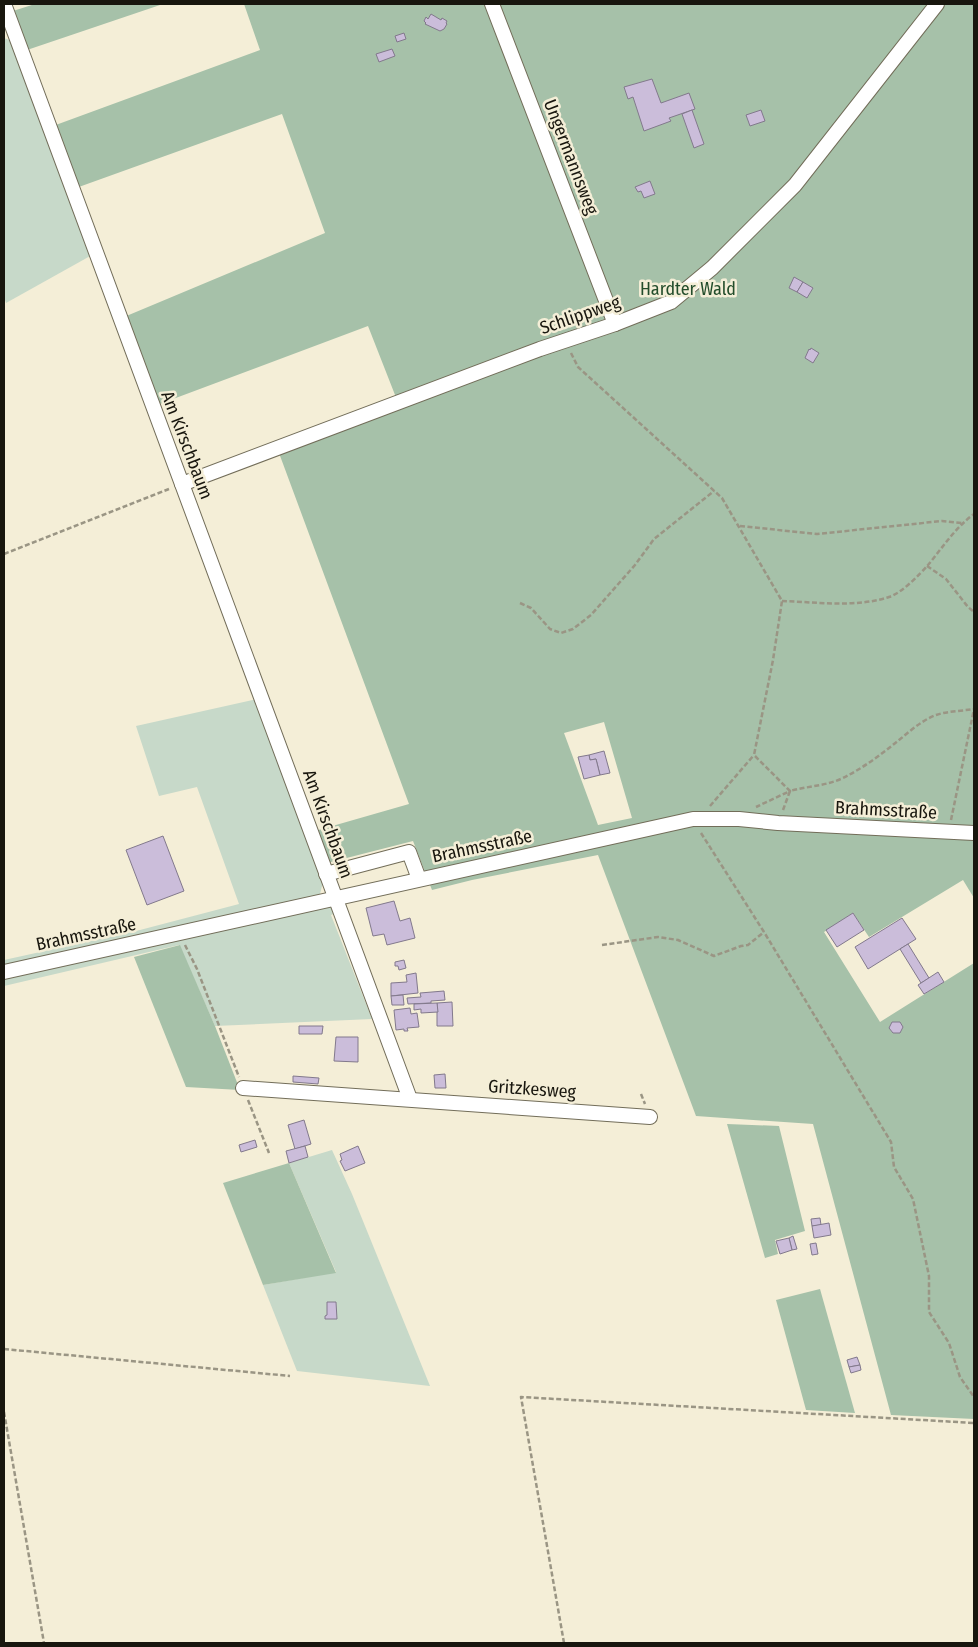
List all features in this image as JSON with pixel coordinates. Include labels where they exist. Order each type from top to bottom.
[{"type":"street","name":"Am Kirschbaum","points":[[4,4],[335,898]]},
{"type":"street","name":"Ungermannsweg","points":[[492,4],[615,324]]},
{"type":"street","name":"Schlippweg","points":[[182,484],[671,302],[712,268],[794,185],[936,4]]},
{"type":"street","name":"Brahmsstraße","points":[[4,972],[697,818],[974,833]]},
{"type":"street","points":[[326,874],[409,852],[419,880]]},
{"type":"street","points":[[335,898],[410,1099]]},
{"type":"street","name":"Gritzkesweg","points":[[243,1088],[650,1117]]},
{"type":"path","points":[[565,340],[578,367],[722,498],[782,601],[754,755],[710,806],[697,818],[891,1142],[894,1167],[913,1199],[929,1276],[929,1312],[949,1342],[960,1377],[974,1397]]},
{"type":"path","points":[[4,554],[182,484]]},
{"type":"path","points":[[520,603],[531,608],[550,629],[562,633],[573,629],[591,615],[635,565],[654,539],[714,491]]},
{"type":"path","points":[[782,601],[854,603],[891,596],[910,583],[962,523],[974,514]]},
{"type":"path","points":[[739,525],[818,534],[942,521],[962,523]]},
{"type":"path","points":[[926,566],[946,579],[968,608],[974,612]]},
{"type":"path","points":[[752,806],[757,807],[790,791],[822,786],[841,779],[888,749],[921,722],[936,715],[974,709],[949,831]]},
{"type":"path","points":[[754,755],[790,791]]},
{"type":"path","points":[[778,822],[790,791]]},
{"type":"path","points":[[710,806],[719,806]]},
{"type":"path","points":[[602,945],[658,937],[678,940],[714,956],[748,945],[764,932]]},
{"type":"path","points":[[179,933],[197,970],[269,1153]]},
{"type":"path","points":[[4,1350],[290,1376]]},
{"type":"path","points":[[564,1643],[521,1397],[974,1423]]},
{"type":"path","points":[[4,1412],[44,1643]]},
{"type":"green space","points":[[35,4],[163,4],[27,50],[13,11]]},
{"type":"green space","name":"Hardter Wald","points":[[244,4],[974,4],[974,898],[963,880],[869,937],[853,913],[824,932],[880,1022],[974,963],[974,1419],[891,1415],[813,1124],[696,1116],[598,855],[472,880],[432,890],[413,841],[327,863],[315,831],[409,804],[279,453],[397,400],[368,326],[157,405],[124,317],[325,233],[282,114],[76,188],[53,126],[260,50]],"holes":[[[604,722],[632,818],[598,825],[564,733]]]},
{"type":"green space","points":[[4,38],[12,41],[92,255],[6,303],[4,297]]},
{"type":"green space","points":[[257,699],[323,882],[320,894],[4,966],[4,960],[140,930],[239,904],[197,787],[159,796],[136,726]]},
{"type":"green space","points":[[329,906],[336,913],[331,915],[372,1019],[215,1026],[179,945],[4,986],[4,979]]},
{"type":"green space","points":[[180,945],[240,1090],[186,1087],[134,957]]},
{"type":"green space","points":[[727,1124],[779,1126],[805,1231],[775,1240],[778,1254],[765,1258]]},
{"type":"green space","points":[[332,1150],[352,1194],[430,1386],[297,1371],[263,1285],[336,1272],[289,1163]]},
{"type":"green space","points":[[289,1163],[336,1273],[263,1285],[223,1183]]},
{"type":"green space","points":[[820,1289],[855,1413],[806,1410],[776,1300]]},
{"type":"building","points":[[431,14],[447,21],[444,29],[440,31],[425,24],[426,17],[428,19]]},
{"type":"building","points":[[404,33],[406,39],[397,42],[395,36]]},
{"type":"building","points":[[392,49],[395,56],[379,62],[376,54]]},
{"type":"building","points":[[652,79],[661,103],[689,93],[695,109],[669,118],[671,121],[644,131],[633,97],[628,99],[624,87]]},
{"type":"building","points":[[692,110],[704,144],[694,148],[682,114]]},
{"type":"building","points":[[761,110],[765,121],[750,126],[746,115]]},
{"type":"building","points":[[650,181],[655,194],[644,198],[641,191],[638,192],[635,187]]},
{"type":"building","points":[[794,277],[803,282],[797,292],[789,288]]},
{"type":"building","points":[[803,282],[813,288],[807,298],[797,292]]},
{"type":"building","points":[[811,348],[819,353],[813,363],[805,358]]},
{"type":"building","points":[[604,751],[610,773],[600,775],[596,759],[590,760],[589,755]]},
{"type":"building","points":[[589,755],[590,760],[596,759],[600,775],[584,779],[578,757]]},
{"type":"building","points":[[163,836],[184,891],[147,905],[126,850]]},
{"type":"building","points":[[394,901],[400,921],[410,918],[415,938],[387,945],[384,934],[373,936],[366,908]]},
{"type":"building","points":[[853,913],[864,930],[837,947],[826,930]]},
{"type":"building","points":[[902,918],[916,939],[868,969],[855,947]]},
{"type":"building","points":[[908,944],[929,978],[921,983],[900,949]]},
{"type":"building","points":[[404,960],[406,968],[399,970],[398,966],[395,966],[395,962]]},
{"type":"building","points":[[938,972],[944,982],[924,994],[918,985]]},
{"type":"building","points":[[416,973],[418,993],[391,996],[391,983],[407,982],[406,975]]},
{"type":"building","points":[[444,991],[445,1000],[408,1004],[407,998],[421,997],[420,993]]},
{"type":"building","points":[[403,995],[404,1005],[392,1005],[391,996]]},
{"type":"building","points":[[452,1002],[453,1026],[437,1026],[437,1003]]},
{"type":"building","points":[[437,1003],[438,1012],[421,1013],[421,1009],[414,1010],[414,1004]]},
{"type":"building","points":[[410,1008],[411,1014],[417,1013],[419,1027],[407,1028],[408,1031],[404,1031],[404,1029],[396,1030],[394,1010]]},
{"type":"building","points":[[892,1022],[900,1022],[903,1027],[900,1033],[893,1033],[889,1028]]},
{"type":"building","points":[[299,1026],[323,1026],[322,1034],[299,1034]]},
{"type":"building","points":[[336,1037],[358,1037],[358,1062],[334,1061]]},
{"type":"building","points":[[445,1074],[446,1088],[435,1088],[434,1075]]},
{"type":"building","points":[[293,1076],[319,1078],[318,1084],[293,1082]]},
{"type":"building","points":[[304,1120],[311,1144],[295,1149],[288,1125]]},
{"type":"building","points":[[255,1140],[257,1147],[241,1152],[239,1145]]},
{"type":"building","points":[[305,1146],[308,1157],[289,1163],[286,1151]]},
{"type":"building","points":[[358,1146],[365,1163],[345,1171],[340,1161],[342,1160],[340,1154]]},
{"type":"building","points":[[820,1218],[821,1225],[812,1226],[811,1219]]},
{"type":"building","points":[[829,1223],[831,1235],[814,1238],[812,1226]]},
{"type":"building","points":[[793,1236],[797,1249],[792,1250],[789,1238]]},
{"type":"building","points":[[789,1238],[792,1250],[780,1254],[776,1241]]},
{"type":"building","points":[[816,1243],[818,1254],[812,1255],[810,1244]]},
{"type":"building","points":[[327,1302],[336,1302],[337,1319],[325,1319],[327,1315]]},
{"type":"building","points":[[857,1357],[860,1365],[849,1367],[847,1360]]},
{"type":"building","points":[[860,1365],[861,1370],[851,1373],[849,1367]]}]
